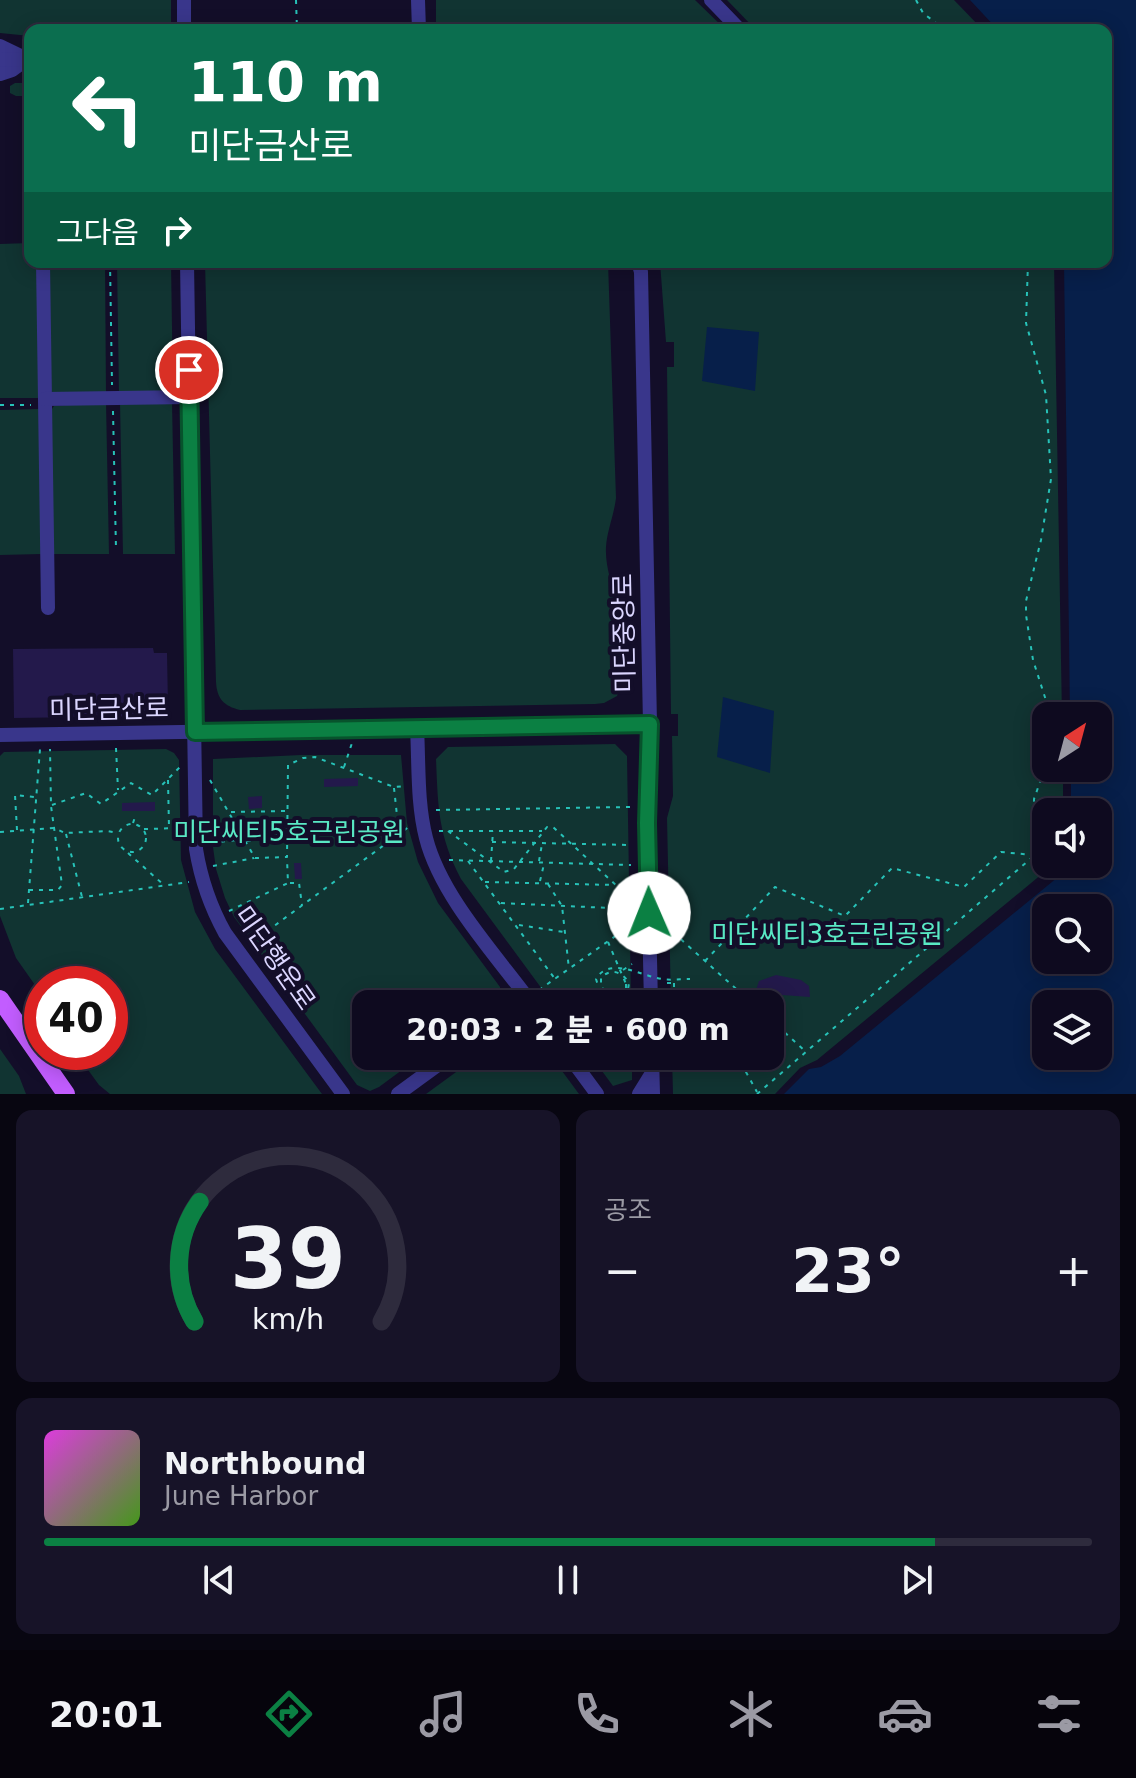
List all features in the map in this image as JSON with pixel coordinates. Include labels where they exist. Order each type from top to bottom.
[{"type":"main road","points":[[0,999],[66,1094]]},
{"type":"street","points":[[184,0],[184,24]]},
{"type":"street","points":[[418,0],[419,24]]},
{"type":"street","points":[[711,0],[734,24]]},
{"type":"street","points":[[0,46],[24,57]]},
{"type":"street","points":[[0,60],[24,59]]},
{"type":"street","points":[[0,74],[24,62]]},
{"type":"street","points":[[43,268],[48,608]]},
{"type":"street","name":"미단행운로","points":[[187,268],[196,849],[201,879],[212,909],[241,956],[343,1094]]},
{"type":"street","name":"미단중앙로","points":[[639,268],[650,724],[647,823],[651,990]]},
{"type":"street","points":[[45,402],[190,397]]},
{"type":"street","name":"미단금산로","points":[[0,735],[650,724]]},
{"type":"street","points":[[417,728],[420,810],[427,842],[457,902],[523,990]]},
{"type":"street","points":[[398,1094],[431,1070]]},
{"type":"street","points":[[579,1070],[594,1091],[606,1094]]},
{"type":"street","points":[[639,1094],[652,1072]]},
{"type":"street","points":[[652,1072],[653,1094]]},
{"type":"path","points":[[296,0],[297,24]]},
{"type":"path","points":[[916,0],[923,13],[937,24]]},
{"type":"path","points":[[1028,268],[1026,323],[1046,395],[1051,479],[1041,540],[1026,601],[1026,615],[1033,660],[1046,702]]},
{"type":"path","points":[[0,405],[45,402]]},
{"type":"path","points":[[343,768],[352,743]]},
{"type":"path","points":[[116,748],[118,792]]},
{"type":"path","points":[[28,905],[40,749]]},
{"type":"path","points":[[29,890],[58,890],[62,887],[51,806],[50,749]]},
{"type":"path","points":[[288,883],[288,765],[303,758],[315,757],[394,787],[406,786]]},
{"type":"path","points":[[51,806],[86,793],[101,804],[131,783],[152,795],[181,766]]},
{"type":"path","points":[[168,779],[169,828]]},
{"type":"path","points":[[210,780],[255,858]]},
{"type":"path","points":[[394,787],[399,834]]},
{"type":"path","points":[[17,831],[15,795],[36,797]]},
{"type":"path","points":[[436,810],[630,807]]},
{"type":"path","points":[[229,812],[288,811]]},
{"type":"path","points":[[132,824],[136,814]]},
{"type":"path","points":[[118,833],[132,824],[143,829],[182,828]]},
{"type":"path","points":[[250,944],[411,825]]},
{"type":"path","points":[[448,831],[504,872],[511,871],[520,862],[547,827],[553,827],[631,899]]},
{"type":"path","points":[[0,832],[54,828],[65,833],[118,833]]},
{"type":"path","points":[[127,852],[134,853],[144,847],[146,834],[143,829]]},
{"type":"path","points":[[489,861],[493,830]]},
{"type":"path","points":[[439,831],[544,831]]},
{"type":"path","points":[[65,833],[82,897]]},
{"type":"path","points":[[118,833],[119,844],[165,886]]},
{"type":"path","points":[[211,843],[288,833]]},
{"type":"path","points":[[492,842],[630,845]]},
{"type":"path","points":[[539,862],[542,843]]},
{"type":"path","points":[[705,961],[775,887],[845,916],[892,868],[964,887],[1001,852],[1032,855]]},
{"type":"path","points":[[213,866],[255,858],[287,857]]},
{"type":"path","points":[[744,1070],[757,1094],[1032,858]]},
{"type":"path","points":[[448,860],[631,865]]},
{"type":"path","points":[[468,860],[555,979]]},
{"type":"path","points":[[539,883],[545,863]]},
{"type":"path","points":[[0,909],[189,882]]},
{"type":"path","points":[[485,882],[616,885]]},
{"type":"path","points":[[228,912],[288,883],[299,883],[302,905]]},
{"type":"path","points":[[548,883],[562,906],[569,969]]},
{"type":"path","points":[[500,903],[631,909]]},
{"type":"path","points":[[516,925],[565,932]]},
{"type":"path","points":[[542,990],[631,925]]},
{"type":"path","points":[[666,926],[737,990]]},
{"type":"path","points":[[608,942],[622,970],[626,984],[621,995],[611,995],[601,987],[601,978],[612,972],[627,979],[629,990],[627,995],[613,999],[600,992],[596,979],[605,969],[617,967],[658,979],[690,979]]},
{"type":"path","points":[[622,970],[632,964]]},
{"type":"path","points":[[667,983],[671,983],[674,997],[674,978]]},
{"type":"path","points":[[784,1032],[805,1051]]},
{"type":"green space","points":[[0,0],[171,0],[171,24],[24,24],[24,35],[0,33]]},
{"type":"green space","points":[[436,0],[695,0],[720,24],[436,24]]},
{"type":"green space","points":[[727,0],[954,0],[977,24],[750,24]]},
{"type":"green space","points":[[24,83],[24,96],[10,93],[10,86]]},
{"type":"green space","points":[[24,243],[24,268],[37,268],[39,398],[0,398],[0,244]]},
{"type":"green space","points":[[48,268],[105,268],[106,394],[53,393],[50,389]]},
{"type":"green space","points":[[117,268],[171,268],[173,394],[119,395]]},
{"type":"green space","points":[[205,268],[608,268],[616,498],[606,554],[620,636],[621,678],[617,696],[595,704],[240,710],[222,701],[216,682]]},
{"type":"green space","name":"미단씨티3호근린공원","points":[[660,268],[1054,268],[1062,702],[1032,702],[1032,782],[1063,782],[1063,798],[1032,798],[1032,878],[1037,878],[817,1060],[800,1068],[775,1094],[673,1094],[672,1070],[784,1070],[784,990],[671,990],[667,818],[673,796],[672,736],[678,736],[678,714],[671,714],[667,367],[674,367],[674,342],[666,342]]},
{"type":"green space","points":[[106,402],[109,554],[52,554],[52,409],[54,406]]},
{"type":"green space","points":[[172,402],[175,554],[123,554],[120,403]]},
{"type":"green space","points":[[39,409],[41,554],[0,555],[0,410]]},
{"type":"green space","points":[[615,744],[627,756],[631,990],[543,990],[461,879],[453,863],[441,820],[436,759],[448,747]]},
{"type":"green space","points":[[166,749],[174,753],[179,760],[181,860],[195,912],[215,949],[322,1094],[110,1094],[99,1085],[88,1070],[128,1070],[128,966],[24,966],[24,969],[16,958],[0,916],[0,756],[4,752]]},
{"type":"green space","name":"미단씨티5호근린공원","points":[[401,755],[407,823],[418,862],[438,903],[500,990],[352,990],[352,1070],[402,1070],[370,1091],[357,1085],[234,917],[225,898],[213,847],[213,759]]},
{"type":"green space","points":[[0,1049],[19,1076],[26,1094],[0,1094]]},
{"type":"green space","points":[[459,1070],[561,1070],[579,1094],[426,1094]]},
{"type":"green space","points":[[601,1070],[632,1070],[632,1080],[613,1086]]},
{"type":"water","points":[[970,0],[1136,0],[1136,1094],[784,1094],[809,1069],[821,1067],[840,1056],[1032,898],[1032,974],[1112,974],[1112,894],[1037,894],[1057,878],[1112,878],[1112,798],[1071,798],[1071,782],[1112,782],[1112,702],[1070,702],[1064,268],[1112,268],[1112,24],[992,24]]},
{"type":"water","points":[[707,327],[759,332],[755,391],[702,381]]},
{"type":"water","points":[[723,697],[774,711],[770,773],[717,757]]},
{"type":"building","points":[[153,648],[154,653],[167,653],[168,706],[163,712],[155,712],[155,716],[14,718],[13,649]]},
{"type":"building","points":[[358,778],[358,786],[324,787],[324,779]]},
{"type":"building","points":[[262,796],[262,808],[249,809],[248,797]]},
{"type":"building","points":[[155,802],[155,811],[122,811],[122,803]]},
{"type":"building","points":[[294,863],[301,863],[302,879],[295,879]]},
{"type":"building","points":[[776,975],[801,980],[809,986],[810,997],[784,995],[784,990],[756,990],[759,981]]},
{"type":"route","points":[[189,370],[195,732],[650,724],[647,823],[649,913]]}]
